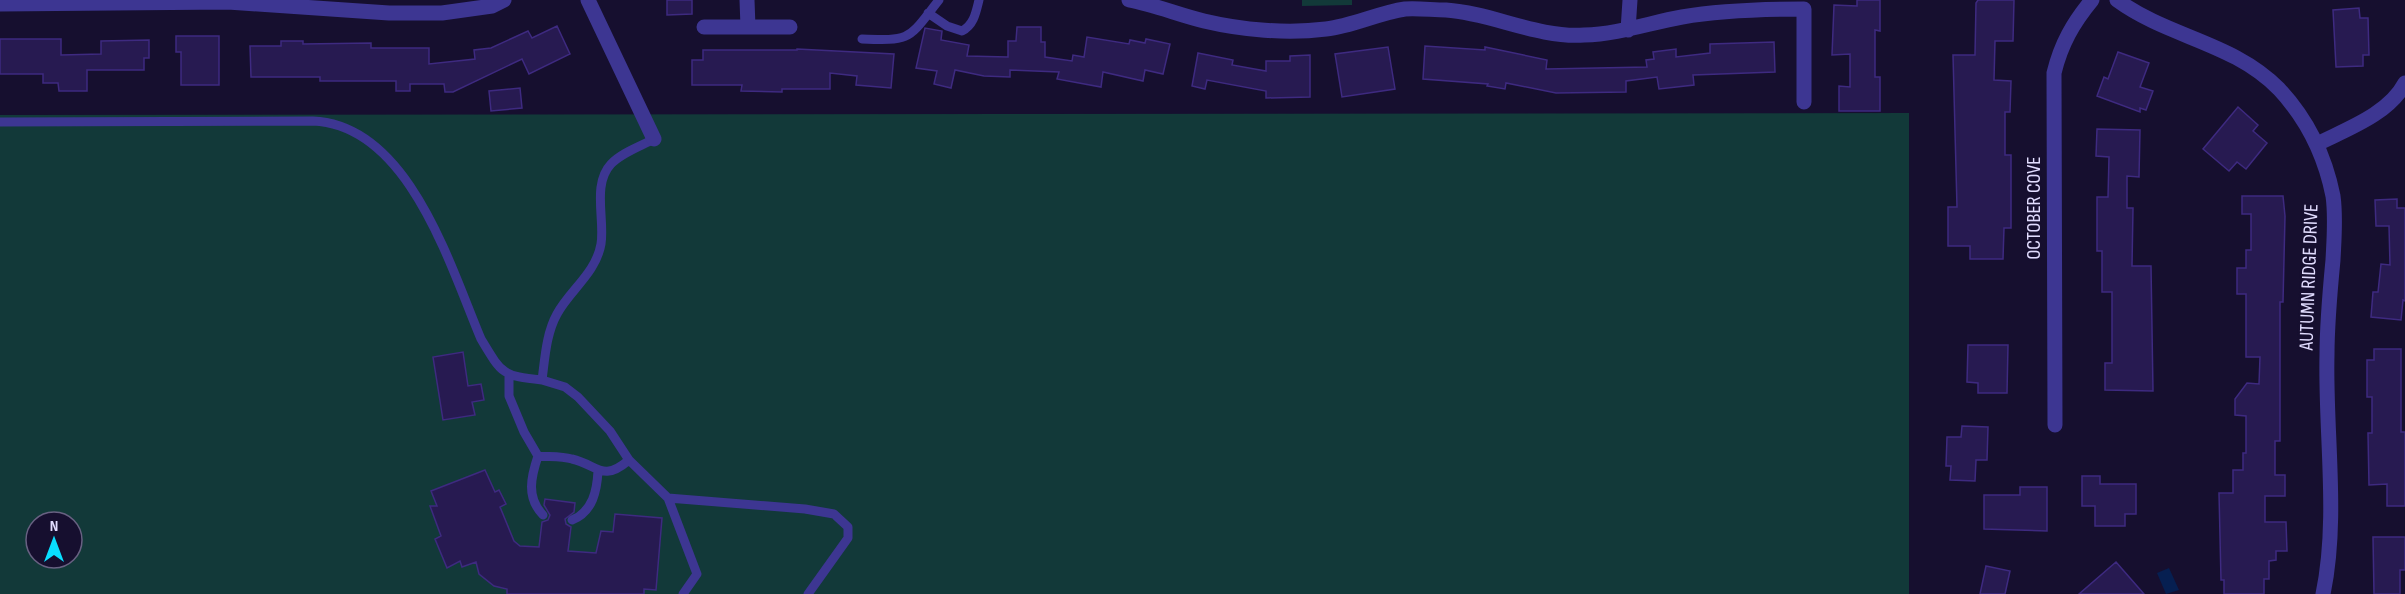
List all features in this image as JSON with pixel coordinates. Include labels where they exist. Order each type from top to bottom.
[{"type":"street","points":[[0,4],[287,3],[389,14],[442,13],[492,6],[504,0]]},
{"type":"street","points":[[588,0],[654,139]]},
{"type":"street","points":[[747,0],[748,27]]},
{"type":"street","points":[[1130,0],[1204,21],[1232,26],[1324,29],[1353,24],[1406,9],[1449,11],[1559,34],[1589,35],[1628,30],[1714,12],[1804,9],[1804,102]]},
{"type":"street","points":[[1628,30],[1630,0]]},
{"type":"street","name":"OCTOBER COVE","points":[[2055,425],[2054,73],[2059,51],[2067,33],[2092,0]]},
{"type":"street","name":"AUTUMN RIDGE DRIVE","points":[[2117,0],[2159,24],[2227,52],[2256,68],[2280,90],[2300,116],[2317,144],[2327,171],[2333,200],[2335,227],[2326,383],[2330,549],[2324,594]]},
{"type":"street","points":[[704,27],[790,27]]},
{"type":"street","points":[[2317,144],[2384,108],[2401,92],[2405,83]]},
{"type":"lane","points":[[862,39],[891,40],[909,36],[939,0]]},
{"type":"lane","points":[[928,14],[947,26],[962,31],[968,28],[980,0]]},
{"type":"lane","points":[[0,122],[313,121],[326,122],[352,132],[378,149],[401,172],[419,196],[481,339],[494,361],[509,377],[542,380],[565,387],[578,397],[610,431],[629,460],[668,498],[697,574],[683,594]]},
{"type":"lane","points":[[542,380],[548,338],[557,314],[569,295],[584,279],[601,246],[603,176],[610,164],[654,139]]},
{"type":"lane","points":[[509,377],[509,396],[524,432],[538,456],[531,485],[536,507],[543,515]]},
{"type":"lane","points":[[538,456],[575,459],[598,471],[607,472],[620,468],[629,460]]},
{"type":"lane","points":[[572,520],[580,517],[593,499],[598,471]]},
{"type":"lane","points":[[668,498],[805,509],[834,514],[848,527],[848,538],[808,594]]},
{"type":"green space","points":[[1302,0],[1352,0],[1352,5],[1302,6]]},
{"type":"green space","points":[[1909,113],[1909,594],[0,594],[0,115]]},
{"type":"water","points":[[2169,568],[2179,590],[2166,594],[2157,573]]},
{"type":"building","points":[[667,0],[692,0],[692,14],[667,15]]},
{"type":"building","points":[[1857,0],[1880,0],[1880,31],[1875,30],[1875,77],[1880,77],[1880,111],[1839,111],[1839,86],[1850,87],[1850,54],[1832,55],[1834,5],[1857,6]]},
{"type":"building","points":[[1978,0],[2014,0],[2013,41],[1995,41],[1994,80],[2011,81],[2010,112],[2005,112],[2005,155],[2011,155],[2011,228],[2004,228],[2003,259],[1970,259],[1970,246],[1948,246],[1948,207],[1957,207],[1953,55],[1975,55],[1976,3]]},
{"type":"building","points":[[2359,8],[2360,18],[2368,18],[2369,55],[2363,55],[2363,66],[2336,67],[2333,10]]},
{"type":"building","points":[[557,26],[570,54],[529,74],[522,59],[453,92],[445,92],[444,84],[410,84],[410,91],[396,91],[396,81],[320,81],[320,77],[251,77],[250,46],[281,46],[281,41],[303,41],[303,44],[371,43],[371,48],[429,48],[429,64],[475,59],[474,50],[491,48],[528,31],[532,38]]},
{"type":"building","points":[[1017,27],[1041,27],[1041,42],[1045,42],[1045,57],[1072,61],[1073,55],[1084,57],[1087,37],[1129,44],[1130,40],[1145,43],[1146,39],[1170,44],[1163,74],[1145,70],[1143,81],[1103,72],[1101,87],[1057,79],[1059,72],[1010,70],[1010,77],[984,76],[955,70],[951,88],[934,84],[937,71],[916,68],[925,28],[942,31],[941,40],[969,45],[967,56],[1008,57],[1008,41],[1016,41]]},
{"type":"building","points":[[176,36],[219,36],[219,85],[181,85],[181,52],[176,52]]},
{"type":"building","points":[[0,39],[61,39],[61,55],[101,54],[101,41],[149,40],[149,58],[144,58],[144,70],[87,70],[87,91],[59,91],[58,83],[43,83],[43,74],[0,74]]},
{"type":"building","points":[[1774,42],[1775,72],[1693,75],[1694,85],[1659,89],[1657,77],[1626,81],[1626,92],[1556,93],[1506,83],[1505,89],[1487,86],[1488,84],[1423,79],[1425,46],[1485,50],[1485,47],[1547,60],[1546,69],[1647,67],[1646,60],[1654,59],[1653,52],[1676,49],[1676,57],[1710,53],[1710,44]]},
{"type":"building","points":[[1388,47],[1395,89],[1342,97],[1335,54]]},
{"type":"building","points":[[797,49],[894,54],[891,88],[856,85],[857,76],[830,73],[830,89],[782,89],[782,92],[741,91],[742,85],[692,85],[692,60],[703,60],[703,50]]},
{"type":"building","points":[[2118,52],[2149,63],[2140,87],[2153,91],[2146,110],[2140,108],[2140,112],[2097,96],[2104,77],[2108,79]]},
{"type":"building","points":[[1198,53],[1233,60],[1232,65],[1266,71],[1266,61],[1290,61],[1290,56],[1310,55],[1310,97],[1266,98],[1266,91],[1207,80],[1205,89],[1192,86]]},
{"type":"building","points":[[520,88],[522,108],[491,111],[489,91]]},
{"type":"building","points":[[2238,107],[2258,125],[2253,131],[2267,143],[2246,169],[2237,162],[2229,171],[2203,149]]},
{"type":"building","points":[[2097,129],[2140,130],[2139,177],[2127,176],[2127,208],[2133,208],[2132,266],[2151,266],[2153,391],[2105,390],[2105,363],[2112,363],[2112,292],[2102,292],[2102,251],[2097,251],[2097,197],[2108,197],[2109,157],[2096,156]]},
{"type":"building","points":[[2242,196],[2283,196],[2285,216],[2283,302],[2280,302],[2280,441],[2275,441],[2275,475],[2285,475],[2285,496],[2265,496],[2265,522],[2286,522],[2287,551],[2276,551],[2276,560],[2269,561],[2269,579],[2264,579],[2264,594],[2224,594],[2224,580],[2221,580],[2219,493],[2233,493],[2233,470],[2243,470],[2243,453],[2246,453],[2246,416],[2235,415],[2235,399],[2247,383],[2259,384],[2260,357],[2246,357],[2246,294],[2237,294],[2237,268],[2246,268],[2246,250],[2251,250],[2251,214],[2242,214]]},
{"type":"building","points":[[2397,199],[2397,208],[2405,208],[2405,301],[2403,300],[2401,320],[2371,317],[2373,292],[2378,292],[2381,264],[2390,265],[2389,226],[2376,226],[2375,200]]},
{"type":"building","points":[[1968,345],[2008,345],[2007,393],[1978,393],[1978,383],[1967,382]]},
{"type":"building","points":[[2374,349],[2401,349],[2401,432],[2405,432],[2405,506],[2387,506],[2387,484],[2369,485],[2368,433],[2372,433],[2372,397],[2367,397],[2367,360],[2374,360]]},
{"type":"building","points":[[463,352],[468,386],[481,384],[484,400],[472,402],[475,415],[443,420],[433,357]]},
{"type":"building","points":[[1962,426],[1988,427],[1987,460],[1976,460],[1975,481],[1950,480],[1951,466],[1946,466],[1947,437],[1961,437]]},
{"type":"building","points":[[485,470],[495,492],[499,490],[506,504],[500,507],[514,541],[520,546],[539,547],[542,522],[548,520],[550,515],[544,505],[545,499],[575,503],[574,512],[565,519],[566,524],[571,527],[568,551],[596,553],[601,531],[613,532],[615,514],[662,518],[656,590],[644,589],[644,594],[507,594],[507,589],[494,586],[479,574],[476,562],[462,567],[460,561],[447,568],[435,539],[441,536],[430,506],[437,506],[431,491]]},
{"type":"building","points":[[2082,476],[2100,476],[2100,484],[2136,484],[2136,514],[2125,514],[2125,526],[2095,526],[2095,506],[2082,506]]},
{"type":"building","points":[[2020,487],[2047,487],[2047,531],[1984,529],[1984,495],[2020,495]]},
{"type":"building","points":[[2373,537],[2405,537],[2405,570],[2400,570],[2400,594],[2374,594]]},
{"type":"building","points":[[2116,562],[2144,594],[2079,594]]},
{"type":"building","points":[[1986,566],[2010,571],[2005,594],[1980,594]]}]
